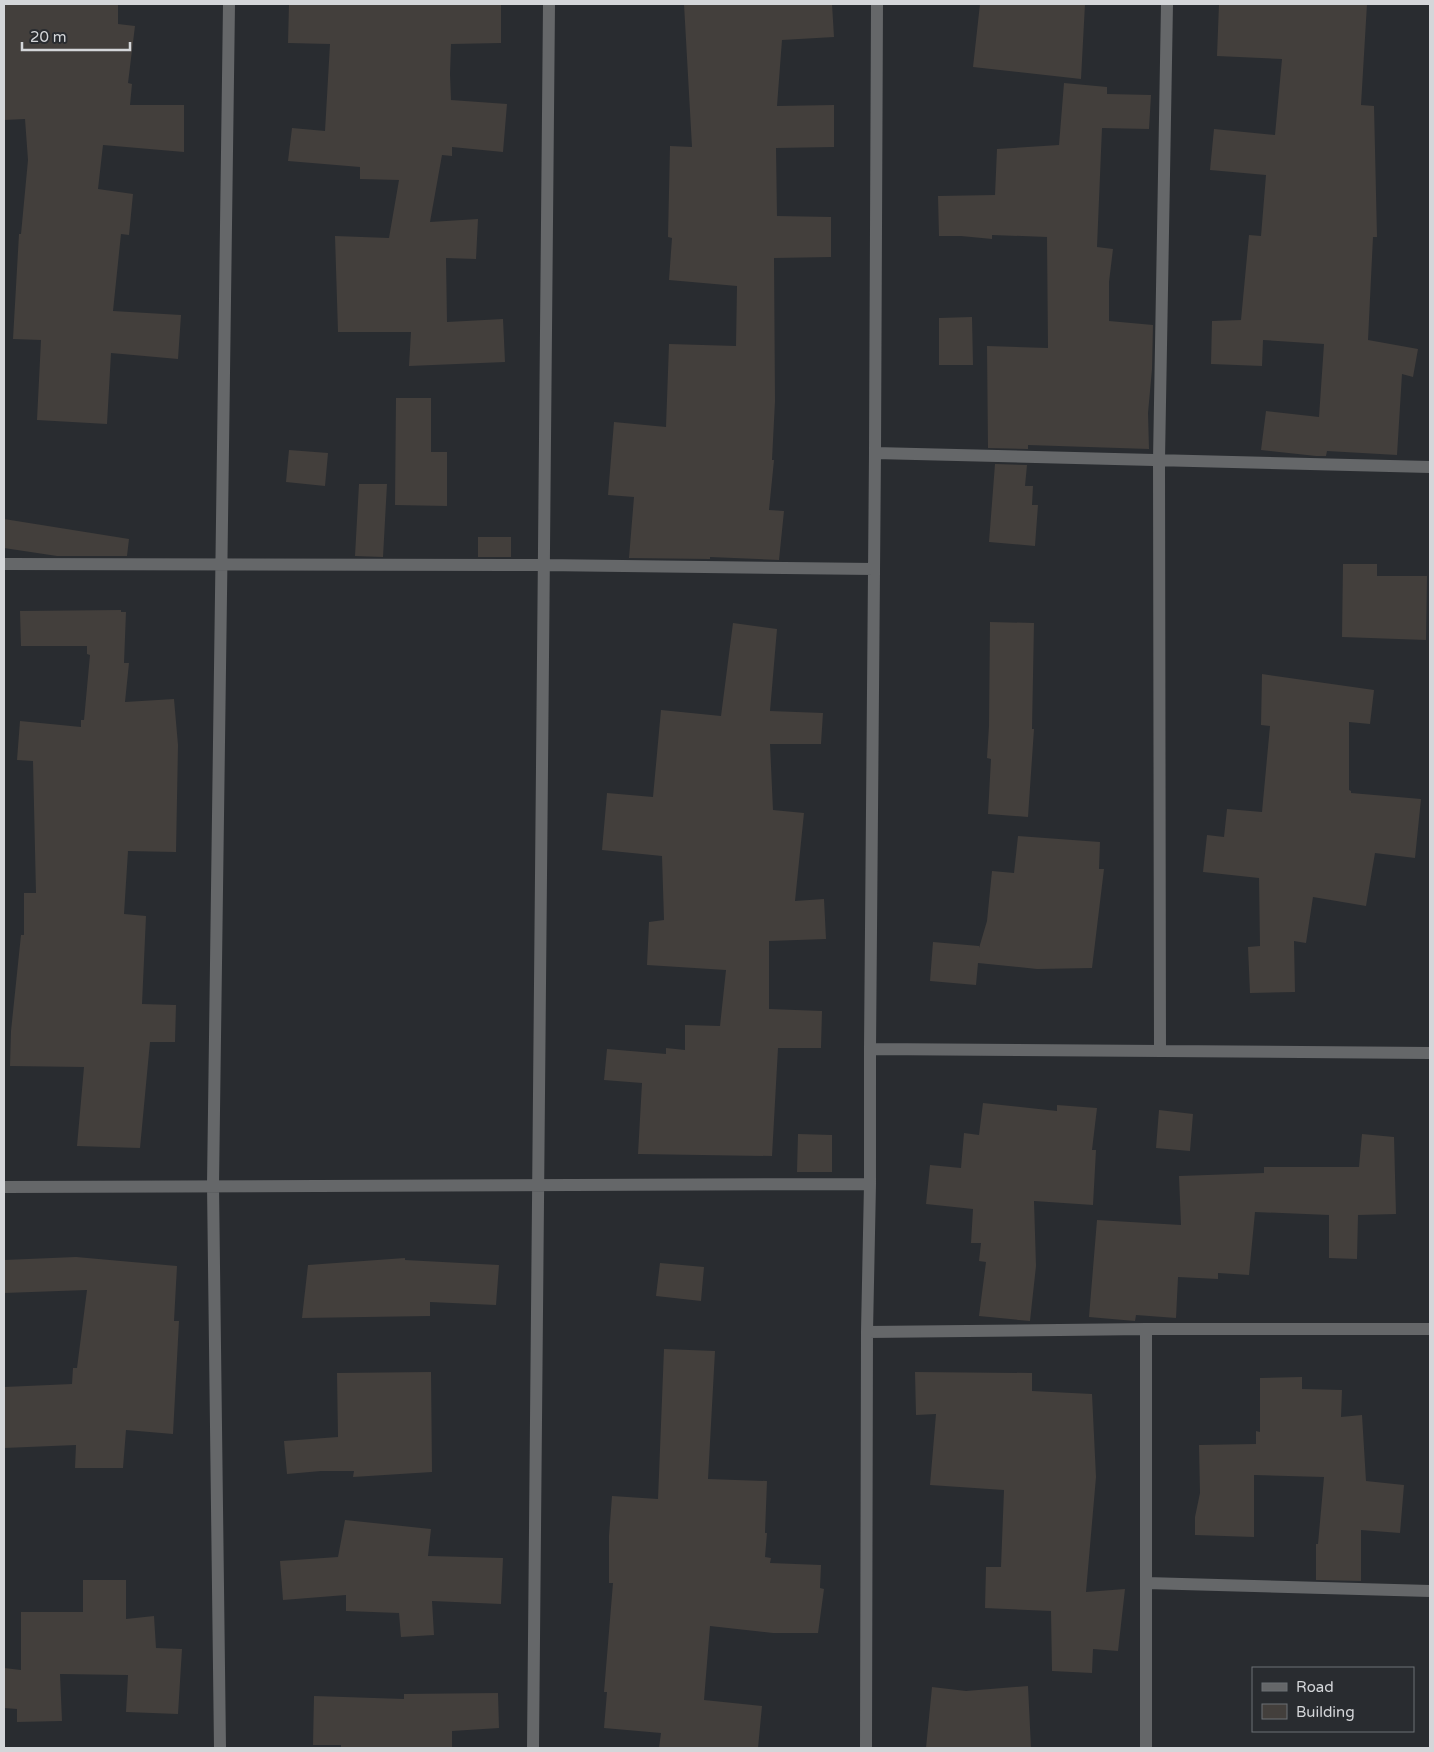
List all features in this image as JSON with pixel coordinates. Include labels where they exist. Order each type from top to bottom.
[{"type":"street","points":[[220,1748],[213,1185],[230,4]]},
{"type":"street","points":[[532,1748],[549,4]]},
{"type":"street","points":[[866,1748],[867,1332],[870,1184],[877,4]]},
{"type":"street","points":[[1160,1050],[1159,460],[1167,4]]},
{"type":"street","points":[[875,453],[1430,467]]},
{"type":"street","points":[[4,564],[543,565],[874,569]]},
{"type":"street","points":[[870,1049],[1430,1053]]},
{"type":"street","points":[[4,1187],[870,1184]]},
{"type":"street","points":[[867,1332],[1146,1329],[1430,1329]]},
{"type":"street","points":[[1146,1329],[1146,1748]]},
{"type":"street","points":[[1146,1583],[1430,1591]]},
{"type":"building","points":[[4,4],[118,4],[118,24],[135,26],[128,83],[132,84],[130,105],[184,105],[184,152],[103,145],[98,189],[133,194],[129,235],[121,234],[113,311],[181,315],[178,359],[111,353],[107,424],[37,420],[41,340],[13,339],[19,234],[21,234],[28,160],[25,119],[4,120]]},
{"type":"building","points":[[289,4],[501,4],[501,43],[451,44],[450,74],[451,100],[507,104],[503,152],[452,147],[452,156],[442,155],[430,222],[478,219],[476,259],[446,258],[447,322],[503,319],[505,362],[409,366],[411,332],[338,332],[335,236],[389,238],[399,180],[360,179],[360,167],[288,161],[292,128],[325,131],[330,44],[288,43]]},
{"type":"building","points":[[684,4],[832,4],[834,37],[782,40],[777,106],[834,105],[834,147],[776,148],[777,216],[831,217],[831,257],[774,258],[775,401],[772,460],[774,460],[769,510],[784,511],[779,560],[710,557],[710,559],[629,558],[634,497],[608,495],[614,422],[666,427],[669,344],[736,346],[737,286],[669,280],[672,238],[668,237],[670,146],[692,147]]},
{"type":"building","points":[[980,4],[1085,4],[1081,79],[973,67]]},
{"type":"building","points":[[1219,4],[1367,4],[1361,105],[1374,106],[1377,237],[1373,237],[1368,340],[1418,349],[1413,377],[1402,374],[1397,455],[1327,451],[1326,456],[1316,456],[1261,450],[1266,411],[1319,417],[1324,344],[1263,340],[1262,366],[1211,364],[1212,321],[1241,320],[1249,235],[1261,236],[1266,175],[1210,170],[1214,129],[1275,135],[1282,59],[1217,56]]},
{"type":"building","points":[[1064,83],[1107,87],[1107,94],[1151,95],[1149,129],[1102,128],[1097,247],[1113,249],[1109,282],[1109,321],[1153,325],[1148,413],[1149,449],[1028,445],[1028,449],[988,448],[987,346],[1048,348],[1047,237],[992,235],[992,239],[939,236],[938,196],[995,195],[997,149],[1059,145]]},
{"type":"building","points":[[972,317],[973,365],[939,365],[939,318]]},
{"type":"building","points":[[396,398],[431,398],[431,452],[447,452],[447,506],[395,505]]},
{"type":"building","points":[[289,450],[328,453],[325,486],[286,482]]},
{"type":"building","points":[[995,464],[1027,465],[1025,486],[1033,486],[1032,505],[1038,505],[1035,546],[989,542]]},
{"type":"building","points":[[359,484],[387,484],[383,557],[355,556]]},
{"type":"building","points":[[4,519],[129,539],[127,556],[57,556],[4,548]]},
{"type":"building","points":[[478,537],[511,537],[511,557],[478,557]]},
{"type":"building","points":[[1343,564],[1377,564],[1377,576],[1427,576],[1426,640],[1342,637]]},
{"type":"building","points":[[121,610],[121,612],[126,612],[124,663],[129,663],[125,702],[174,699],[178,745],[176,852],[128,851],[124,914],[146,916],[142,1004],[176,1005],[175,1042],[150,1042],[140,1148],[77,1146],[84,1067],[10,1066],[11,1031],[21,935],[24,935],[24,893],[36,893],[33,761],[17,760],[20,721],[81,727],[81,720],[84,720],[90,655],[87,654],[87,646],[21,646],[20,611]]},
{"type":"building","points":[[990,622],[1034,623],[1032,729],[1034,729],[1028,817],[988,814],[991,759],[987,758]]},
{"type":"building","points":[[733,623],[777,629],[770,711],[823,713],[821,744],[770,744],[773,810],[804,813],[795,901],[824,899],[826,939],[769,941],[769,1009],[822,1011],[821,1048],[778,1048],[772,1156],[638,1154],[642,1083],[604,1080],[607,1049],[666,1054],[666,1048],[685,1050],[685,1025],[720,1026],[726,970],[647,965],[649,922],[664,920],[662,856],[602,850],[607,793],[653,797],[661,710],[721,716]]},
{"type":"building","points":[[1262,674],[1374,690],[1370,724],[1349,722],[1349,790],[1351,793],[1421,799],[1415,858],[1375,853],[1366,906],[1313,897],[1306,943],[1294,941],[1295,992],[1250,993],[1248,947],[1260,946],[1259,878],[1203,872],[1207,835],[1224,837],[1227,809],[1262,812],[1270,726],[1261,725]]},
{"type":"building","points":[[1018,836],[1100,842],[1099,869],[1104,869],[1092,968],[1037,969],[978,963],[976,985],[930,981],[933,942],[979,946],[979,948],[987,921],[992,871],[1014,873]]},
{"type":"building","points":[[983,1103],[1057,1111],[1057,1105],[1097,1108],[1092,1150],[1096,1150],[1093,1205],[1034,1201],[1036,1266],[1030,1321],[979,1316],[986,1262],[979,1261],[981,1243],[971,1243],[973,1209],[926,1204],[930,1165],[961,1168],[964,1133],[979,1135]]},
{"type":"building","points":[[1159,1110],[1193,1114],[1190,1151],[1156,1148]]},
{"type":"building","points":[[798,1134],[832,1135],[832,1172],[797,1172]]},
{"type":"building","points":[[1362,1134],[1394,1137],[1396,1214],[1358,1215],[1357,1259],[1329,1258],[1329,1215],[1255,1212],[1249,1275],[1218,1273],[1218,1279],[1178,1277],[1176,1318],[1136,1315],[1135,1321],[1089,1317],[1097,1220],[1181,1225],[1179,1176],[1264,1173],[1264,1167],[1359,1167]]},
{"type":"building","points":[[76,1257],[177,1266],[174,1321],[179,1321],[173,1434],[126,1430],[123,1468],[75,1468],[76,1445],[4,1448],[4,1387],[72,1384],[73,1368],[77,1368],[87,1290],[4,1293],[4,1260]]},
{"type":"building","points":[[405,1258],[405,1260],[499,1265],[496,1305],[430,1302],[430,1316],[302,1318],[308,1265]]},
{"type":"building","points":[[660,1263],[704,1267],[701,1301],[656,1296]]},
{"type":"building","points":[[664,1349],[715,1351],[708,1479],[767,1481],[765,1557],[771,1558],[770,1563],[821,1565],[820,1588],[824,1589],[818,1633],[773,1633],[710,1626],[704,1700],[762,1706],[758,1748],[659,1748],[661,1733],[604,1728],[607,1692],[604,1692],[613,1583],[609,1583],[609,1536],[612,1496],[658,1499]]},
{"type":"building","points":[[431,1372],[432,1472],[353,1477],[354,1471],[287,1474],[284,1441],[338,1437],[337,1373]]},
{"type":"building","points":[[915,1372],[1032,1373],[1032,1391],[1092,1394],[1096,1477],[1086,1592],[1125,1589],[1118,1651],[1093,1649],[1092,1673],[1052,1671],[1051,1611],[985,1608],[986,1567],[1001,1567],[1004,1490],[930,1485],[936,1414],[916,1415]]},
{"type":"building","points":[[1302,1377],[1302,1389],[1342,1390],[1341,1417],[1362,1415],[1366,1481],[1404,1485],[1400,1533],[1361,1530],[1361,1581],[1316,1580],[1316,1544],[1318,1544],[1324,1477],[1254,1475],[1254,1537],[1195,1535],[1195,1517],[1200,1493],[1199,1445],[1256,1444],[1256,1431],[1260,1432],[1260,1378]]},
{"type":"building","points":[[345,1520],[431,1529],[428,1556],[503,1558],[501,1604],[432,1601],[434,1635],[401,1637],[399,1613],[346,1611],[346,1595],[283,1600],[280,1561],[338,1557]]},
{"type":"building","points":[[83,1580],[126,1580],[126,1619],[154,1616],[156,1648],[182,1649],[178,1714],[126,1712],[128,1675],[60,1674],[62,1721],[17,1722],[17,1709],[4,1708],[4,1668],[21,1670],[21,1612],[83,1612]]},
{"type":"building","points":[[1028,1686],[1031,1748],[926,1748],[932,1687],[966,1691]]},
{"type":"building","points":[[498,1693],[499,1728],[452,1731],[452,1748],[341,1748],[341,1745],[313,1745],[314,1696],[404,1699],[404,1694]]}]
